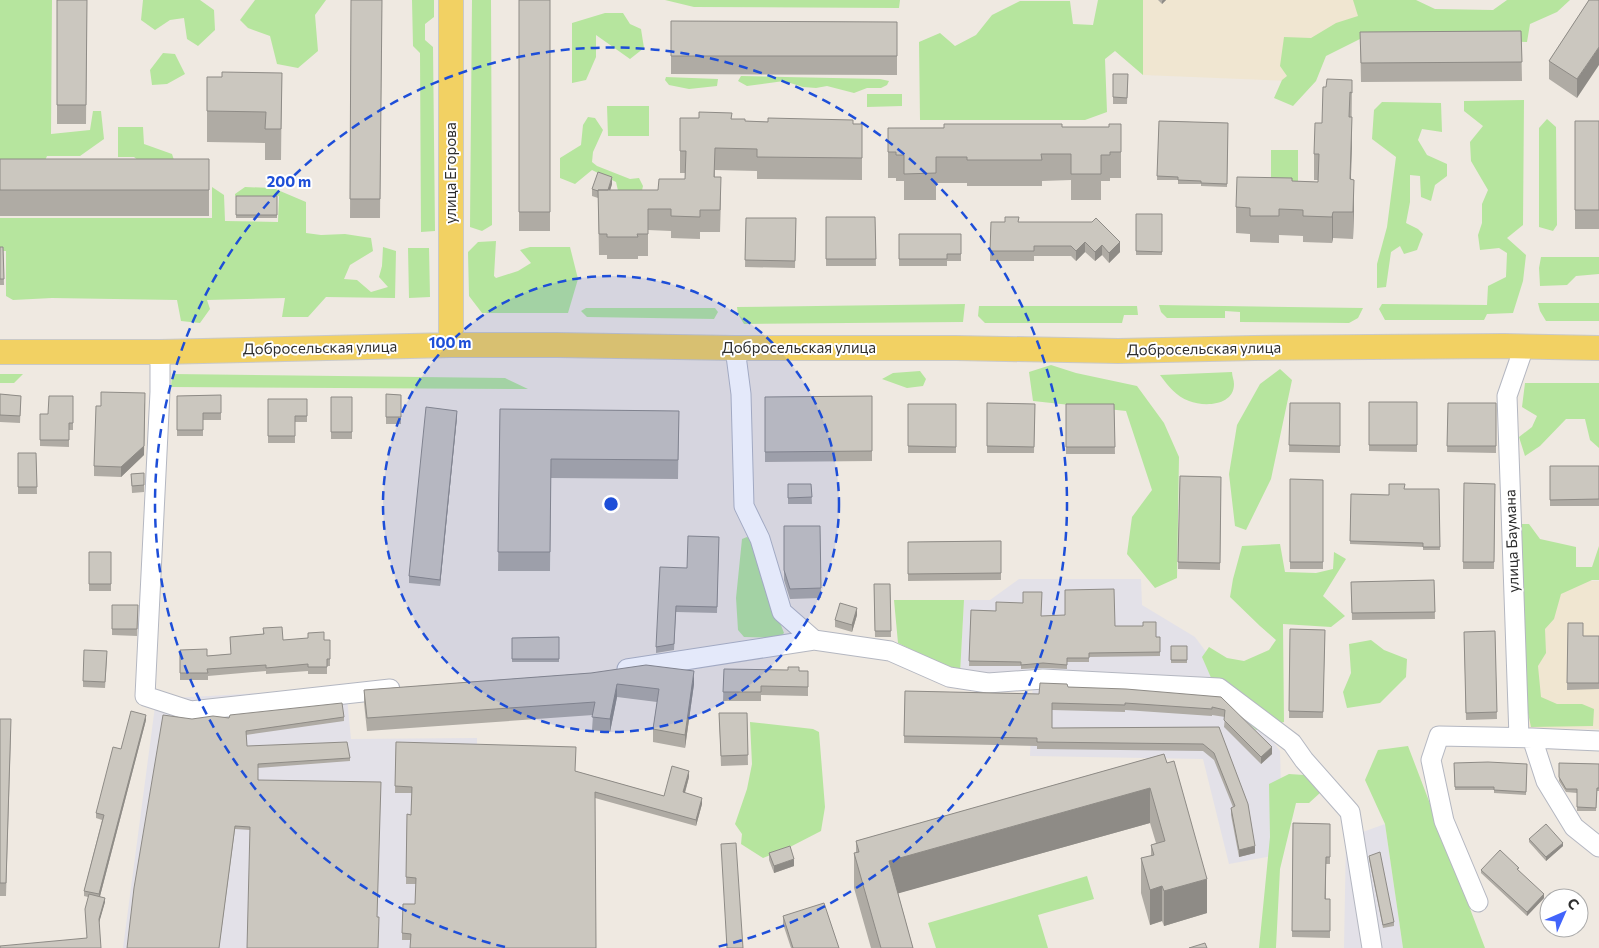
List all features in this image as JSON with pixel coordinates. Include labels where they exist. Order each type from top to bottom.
[{"type":"main road","name":"улица Егорова","points":[[450,0],[451,346]]},
{"type":"main road","name":"Добросельская улица","points":[[0,352],[160,352],[575,345],[1118,351],[1254,348],[1599,348]]},
{"type":"street","name":"улица Баумана","points":[[1524,347],[1507,396],[1526,738],[1546,782],[1574,827],[1599,846]]},
{"type":"street","points":[[735,348],[741,394],[744,506],[760,539],[782,612],[814,640]]},
{"type":"street","points":[[160,352],[160,392],[145,696],[191,711],[404,688]]},
{"type":"street","points":[[609,672],[814,640],[890,651],[949,677],[988,683],[1043,680],[1219,688],[1292,743],[1304,760],[1350,812],[1372,948]]},
{"type":"street","points":[[1478,902],[1444,821],[1431,760],[1439,736],[1599,741]]},
{"type":"shaded area","points":[[1143,0],[1372,0],[1291,81],[1143,75]]},
{"type":"shaded area","points":[[1019,579],[1141,579],[1142,605],[1195,637],[1280,751],[1283,854],[1229,864],[1203,759],[1030,756],[1033,678],[960,674],[964,600],[990,600]]},
{"type":"shaded area","points":[[1529,580],[1599,581],[1599,729],[1527,728]]},
{"type":"shaded area","points":[[346,688],[351,739],[477,738],[476,812],[578,948],[123,948],[156,699]]},
{"type":"shaded area","points":[[1385,824],[1403,948],[1344,948],[1346,838]]},
{"type":"green space","points":[[0,0],[52,0],[51,134],[90,130],[93,111],[101,111],[104,139],[80,156],[47,156],[44,163],[0,162]]},
{"type":"green space","points":[[143,0],[200,0],[214,10],[215,30],[198,46],[187,39],[184,18],[170,20],[155,30],[141,20]]},
{"type":"green space","points":[[255,0],[326,0],[315,15],[318,51],[298,68],[277,64],[270,36],[248,28],[240,20]]},
{"type":"green space","points":[[412,0],[434,0],[434,17],[425,24],[425,40],[433,47],[435,231],[421,232],[420,53],[413,46]]},
{"type":"green space","points":[[472,0],[491,0],[492,225],[482,231],[470,227]]},
{"type":"green space","points":[[665,0],[900,0],[899,8],[694,7]]},
{"type":"green space","points":[[1098,0],[1143,0],[1143,75],[1115,51],[1105,59],[1107,112],[1085,120],[920,120],[919,42],[940,33],[955,46],[976,35],[992,15],[1020,1],[1070,1],[1073,24],[1093,25]]},
{"type":"green space","points":[[1353,0],[1416,0],[1435,9],[1493,10],[1507,0],[1570,0],[1557,12],[1530,24],[1527,42],[1366,36],[1326,56],[1316,81],[1293,106],[1274,98],[1282,80],[1287,76],[1280,66],[1284,37],[1311,38],[1336,23],[1358,16]]},
{"type":"green space","points":[[605,13],[623,13],[630,24],[641,29],[644,48],[630,59],[596,35],[596,57],[586,80],[572,83],[572,23]]},
{"type":"green space","points":[[163,53],[175,54],[185,74],[167,84],[152,85],[150,70]]},
{"type":"green space","points":[[741,76],[880,79],[889,81],[887,85],[881,88],[867,88],[854,93],[827,86],[816,88],[803,87],[784,81],[747,86],[738,81]]},
{"type":"green space","points":[[666,77],[718,79],[717,86],[689,89],[669,85],[665,80]]},
{"type":"green space","points":[[867,94],[902,94],[902,106],[867,107]]},
{"type":"green space","points":[[1524,100],[1523,225],[1507,238],[1526,255],[1523,281],[1513,313],[1487,314],[1484,320],[1385,320],[1379,309],[1382,304],[1487,305],[1488,286],[1506,277],[1507,253],[1499,248],[1480,250],[1478,235],[1482,223],[1482,204],[1488,190],[1471,161],[1470,142],[1483,126],[1464,111],[1464,101]]},
{"type":"green space","points":[[1382,102],[1441,103],[1442,132],[1422,129],[1418,140],[1427,155],[1447,164],[1447,176],[1435,185],[1431,201],[1421,197],[1420,176],[1410,175],[1410,202],[1406,223],[1423,234],[1417,250],[1404,254],[1400,246],[1391,252],[1386,287],[1377,288],[1377,264],[1387,227],[1396,157],[1372,139],[1374,110]]},
{"type":"green space","points":[[607,106],[649,106],[649,136],[608,136]]},
{"type":"green space","points":[[588,117],[595,118],[603,130],[593,152],[592,162],[597,166],[630,179],[639,178],[643,186],[641,195],[619,195],[616,182],[592,170],[575,184],[560,178],[560,158],[581,145],[583,125]]},
{"type":"green space","points":[[1547,119],[1556,127],[1557,225],[1553,231],[1539,227],[1539,128]]},
{"type":"green space","points":[[118,127],[143,127],[144,144],[172,154],[174,160],[139,161],[134,157],[118,157]]},
{"type":"green space","points":[[1271,150],[1298,150],[1298,191],[1271,191]]},
{"type":"green space","points":[[212,187],[224,195],[225,221],[278,222],[279,196],[235,196],[245,187],[273,188],[306,202],[306,233],[321,235],[345,234],[371,238],[373,251],[350,265],[344,279],[357,280],[371,292],[388,287],[379,277],[382,266],[383,247],[396,251],[395,298],[326,297],[308,317],[282,317],[285,298],[207,300],[210,309],[200,323],[181,321],[177,300],[52,298],[13,300],[6,296],[6,251],[0,251],[0,218],[212,218]]},
{"type":"green space","points":[[496,241],[494,276],[496,278],[518,271],[531,263],[520,250],[530,247],[570,247],[578,279],[568,313],[482,313],[469,296],[468,252],[478,242]]},
{"type":"green space","points":[[408,248],[429,248],[430,297],[409,298]]},
{"type":"green space","points":[[1541,257],[1599,257],[1599,274],[1576,276],[1567,285],[1540,286],[1539,268]]},
{"type":"green space","points":[[1538,303],[1599,303],[1599,321],[1546,321]]},
{"type":"green space","points":[[965,304],[963,322],[744,324],[738,314],[737,307]]},
{"type":"green space","points":[[1159,305],[1363,308],[1358,318],[1349,323],[1240,322],[1240,312],[1225,311],[1225,318],[1167,318],[1161,312]]},
{"type":"green space","points":[[979,306],[1137,306],[1138,315],[1124,315],[1122,323],[985,323],[978,316]]},
{"type":"green space","points":[[586,308],[715,308],[718,312],[714,319],[587,317],[581,311]]},
{"type":"green space","points":[[1051,365],[1076,373],[1137,386],[1164,423],[1179,457],[1177,578],[1155,588],[1127,554],[1132,517],[1152,490],[1126,411],[1033,401],[1029,372]]},
{"type":"green space","points":[[1280,369],[1292,380],[1271,479],[1246,530],[1235,526],[1229,474],[1237,425],[1260,384]]},
{"type":"green space","points":[[920,371],[926,379],[923,386],[907,388],[882,379],[893,373]]},
{"type":"green space","points":[[1232,372],[1234,384],[1233,391],[1229,397],[1224,401],[1210,404],[1195,403],[1184,399],[1160,375]]},
{"type":"green space","points":[[0,374],[23,374],[14,383],[0,383]]},
{"type":"green space","points":[[172,374],[505,378],[528,389],[171,387]]},
{"type":"green space","points":[[1525,383],[1599,383],[1599,448],[1590,440],[1585,419],[1566,419],[1540,446],[1525,456],[1519,437],[1532,427],[1537,416],[1522,407]]},
{"type":"green space","points":[[1518,524],[1529,524],[1540,539],[1576,547],[1576,567],[1592,567],[1599,546],[1599,580],[1592,580],[1561,594],[1554,619],[1545,629],[1546,653],[1538,666],[1541,697],[1557,704],[1582,704],[1594,709],[1593,726],[1531,727],[1524,694]]},
{"type":"green space","points":[[747,537],[752,539],[768,591],[784,633],[779,638],[744,637],[738,630],[736,598],[742,539]]},
{"type":"green space","points":[[1280,544],[1285,572],[1316,573],[1333,569],[1334,552],[1346,559],[1323,596],[1345,616],[1331,627],[1283,624],[1284,722],[1256,730],[1219,696],[1202,657],[1209,647],[1227,658],[1244,661],[1269,650],[1276,640],[1230,597],[1242,546]]},
{"type":"green space","points":[[894,600],[964,600],[960,674],[898,643]]},
{"type":"green space","points":[[1371,640],[1384,650],[1407,659],[1406,677],[1380,703],[1347,708],[1343,692],[1351,673],[1349,644]]},
{"type":"green space","points":[[750,722],[813,729],[819,732],[825,807],[821,831],[763,858],[741,844],[742,834],[735,824],[747,789],[752,764]]},
{"type":"green space","points":[[1408,746],[1485,948],[1403,948],[1385,824],[1365,780],[1378,750]]},
{"type":"green space","points":[[1289,774],[1304,775],[1321,792],[1309,803],[1296,803],[1280,869],[1276,948],[1259,948],[1270,837],[1269,784]]},
{"type":"green space","points":[[1087,876],[1094,899],[1038,915],[1048,948],[936,948],[928,923]]},
{"type":"building","points":[[57,0],[87,0],[86,105],[57,105]]},
{"type":"building","points":[[351,0],[382,0],[380,199],[350,199]]},
{"type":"building","points":[[519,0],[550,0],[550,212],[519,212]]},
{"type":"building","points":[[1589,0],[1599,0],[1599,47],[1577,79],[1549,61]]},
{"type":"building","points":[[671,21],[897,22],[897,56],[671,56]]},
{"type":"building","points":[[1521,31],[1522,62],[1361,63],[1360,32]]},
{"type":"building","points":[[222,72],[282,73],[281,129],[265,129],[266,112],[207,111],[207,77],[222,77]]},
{"type":"building","points":[[1113,74],[1128,74],[1127,98],[1113,97]]},
{"type":"building","points":[[1327,79],[1352,80],[1349,117],[1352,117],[1350,179],[1354,180],[1353,212],[1333,212],[1332,217],[1303,216],[1303,210],[1279,209],[1279,216],[1250,216],[1250,208],[1236,207],[1237,177],[1292,178],[1292,181],[1318,182],[1319,154],[1314,154],[1315,123],[1322,123],[1323,87],[1326,87]]},
{"type":"building","points":[[699,112],[732,113],[731,119],[745,119],[745,121],[768,122],[768,118],[853,120],[853,124],[862,124],[862,158],[757,157],[757,149],[715,148],[714,177],[721,177],[720,210],[700,210],[700,217],[671,216],[671,209],[648,209],[648,234],[637,234],[638,237],[607,237],[607,234],[599,234],[598,190],[658,190],[659,179],[685,179],[686,151],[680,151],[680,118],[699,118]]},
{"type":"building","points":[[1159,121],[1228,123],[1227,184],[1201,183],[1201,181],[1178,180],[1178,177],[1157,176]]},
{"type":"building","points":[[1575,121],[1599,121],[1599,210],[1575,210]]},
{"type":"building","points":[[944,124],[1062,124],[1062,127],[1109,127],[1109,124],[1121,124],[1121,152],[1110,152],[1110,155],[1101,155],[1101,174],[1071,174],[1071,154],[1041,154],[1042,160],[967,160],[967,157],[936,157],[936,173],[904,174],[904,155],[888,152],[888,128],[944,128]]},
{"type":"building","points":[[0,159],[209,159],[209,190],[0,190]]},
{"type":"building","points":[[598,172],[612,177],[608,190],[598,191],[592,189]]},
{"type":"building","points":[[236,196],[277,196],[277,215],[236,215]]},
{"type":"building","points":[[1136,214],[1162,214],[1162,252],[1136,251]]},
{"type":"building","points":[[826,217],[875,217],[876,259],[826,259]]},
{"type":"building","points":[[1005,217],[1019,217],[1018,222],[1092,222],[1096,218],[1120,242],[1109,253],[1102,245],[1095,252],[1085,242],[1076,251],[1071,246],[1034,246],[1034,251],[990,251],[991,222],[1005,222]]},
{"type":"building","points":[[746,218],[796,218],[795,261],[745,260]]},
{"type":"building","points":[[899,234],[961,234],[961,254],[947,254],[947,259],[899,259]]},
{"type":"building","points":[[0,247],[3,247],[4,279],[0,279]]},
{"type":"building","points":[[101,392],[145,393],[144,446],[121,467],[94,466],[96,406],[101,406]]},
{"type":"building","points":[[0,394],[21,396],[20,416],[0,415]]},
{"type":"building","points":[[386,394],[401,395],[401,417],[386,417]]},
{"type":"building","points":[[221,395],[221,413],[203,413],[203,430],[177,430],[177,396]]},
{"type":"building","points":[[49,396],[73,396],[73,423],[69,423],[69,440],[40,440],[40,414],[48,414]]},
{"type":"building","points":[[872,396],[872,451],[765,452],[765,397]]},
{"type":"building","points":[[331,397],[352,397],[352,432],[331,432]]},
{"type":"building","points":[[268,399],[307,399],[307,416],[295,416],[295,436],[268,436]]},
{"type":"building","points":[[1369,402],[1417,402],[1417,445],[1369,445]]},
{"type":"building","points":[[987,403],[1035,404],[1034,447],[987,446]]},
{"type":"building","points":[[1290,403],[1340,403],[1340,446],[1289,445]]},
{"type":"building","points":[[1448,403],[1496,403],[1496,446],[1447,446]]},
{"type":"building","points":[[908,404],[956,404],[956,447],[908,446]]},
{"type":"building","points":[[1066,404],[1114,404],[1115,447],[1066,447]]},
{"type":"building","points":[[426,407],[457,411],[440,580],[409,576]]},
{"type":"building","points":[[500,409],[679,411],[678,460],[551,459],[550,552],[498,552]]},
{"type":"building","points":[[18,453],[36,453],[37,487],[18,487]]},
{"type":"building","points":[[1550,466],[1599,466],[1599,499],[1550,500]]},
{"type":"building","points":[[144,473],[144,485],[132,486],[131,474]]},
{"type":"building","points":[[1180,476],[1221,477],[1220,563],[1178,562]]},
{"type":"building","points":[[1290,479],[1323,480],[1323,562],[1290,562]]},
{"type":"building","points":[[1464,483],[1495,484],[1494,562],[1463,562]]},
{"type":"building","points":[[788,484],[811,484],[812,497],[788,498]]},
{"type":"building","points":[[1389,484],[1405,484],[1404,489],[1439,489],[1440,547],[1423,547],[1423,543],[1350,541],[1351,494],[1389,495]]},
{"type":"building","points":[[784,526],[820,526],[821,588],[790,589],[784,570]]},
{"type":"building","points":[[688,536],[719,537],[717,607],[676,606],[674,644],[656,647],[660,567],[687,568]]},
{"type":"building","points":[[1001,541],[1001,573],[908,574],[908,542]]},
{"type":"building","points":[[89,552],[111,552],[111,584],[89,584]]},
{"type":"building","points":[[1434,580],[1435,612],[1352,613],[1351,582]]},
{"type":"building","points":[[874,584],[890,584],[891,631],[875,631]]},
{"type":"building","points":[[1114,589],[1115,626],[1143,626],[1143,622],[1156,622],[1156,637],[1160,637],[1160,652],[1089,653],[1089,658],[1067,658],[1067,665],[1043,663],[1021,665],[1021,662],[969,661],[971,610],[996,611],[996,602],[1023,603],[1023,592],[1042,592],[1041,616],[1065,615],[1065,590]]},
{"type":"building","points":[[840,603],[857,608],[852,625],[835,620]]},
{"type":"building","points":[[112,605],[138,605],[137,629],[112,629]]},
{"type":"building","points":[[1568,623],[1583,623],[1583,636],[1599,636],[1599,683],[1567,683]]},
{"type":"building","points":[[282,627],[283,640],[308,638],[308,633],[324,632],[324,640],[330,640],[330,659],[327,659],[327,667],[308,667],[308,664],[266,668],[266,665],[207,669],[208,673],[180,673],[180,650],[207,649],[207,656],[231,654],[230,637],[264,634],[263,628]]},
{"type":"building","points":[[1290,629],[1325,630],[1323,712],[1289,711]]},
{"type":"building","points":[[1495,631],[1497,712],[1466,713],[1464,632]]},
{"type":"building","points":[[559,637],[559,659],[512,659],[512,638]]},
{"type":"building","points":[[1171,646],[1187,646],[1187,660],[1171,660]]},
{"type":"building","points":[[84,650],[107,651],[105,682],[83,681]]},
{"type":"building","points":[[646,665],[694,671],[685,735],[653,729],[659,689],[617,684],[610,719],[592,717],[595,702],[367,718],[364,690],[591,673]]},
{"type":"building","points":[[788,667],[799,667],[799,671],[808,671],[808,687],[761,686],[761,692],[723,692],[724,669],[788,670]]},
{"type":"building","points":[[1040,683],[1067,684],[1068,687],[1126,689],[1221,697],[1272,747],[1261,757],[1224,720],[1225,710],[1212,707],[1212,709],[1125,703],[1125,705],[1052,703],[1052,728],[1219,727],[1248,804],[1255,846],[1239,850],[1231,808],[1235,806],[1214,753],[1203,744],[1037,742],[1037,738],[904,736],[905,691],[1039,694]]},
{"type":"building","points":[[342,703],[344,717],[246,731],[247,746],[347,742],[350,758],[258,764],[258,780],[381,782],[377,917],[379,917],[378,948],[247,948],[250,827],[235,826],[219,948],[127,948],[134,888],[163,715],[192,719],[213,716],[229,718],[230,715]]},
{"type":"building","points":[[131,711],[146,715],[99,894],[84,891],[104,815],[96,813],[113,747],[121,749]]},
{"type":"building","points":[[719,713],[747,713],[748,755],[721,756]]},
{"type":"building","points":[[0,719],[11,719],[6,883],[0,883]]},
{"type":"building","points":[[396,742],[576,747],[575,771],[664,796],[672,766],[689,771],[683,792],[702,798],[696,820],[595,792],[596,948],[410,948],[411,934],[402,933],[403,904],[415,904],[416,878],[406,877],[407,814],[411,815],[412,787],[395,786]]},
{"type":"building","points":[[1164,754],[1167,763],[1174,761],[1207,879],[1164,891],[1162,886],[1150,890],[1141,858],[1154,855],[1151,845],[1165,841],[1150,788],[889,861],[913,948],[881,948],[854,853],[859,852],[856,841]]},
{"type":"building","points":[[1454,763],[1527,764],[1526,792],[1494,790],[1494,787],[1455,787]]},
{"type":"building","points":[[1559,763],[1599,764],[1599,788],[1597,788],[1596,808],[1577,807],[1577,789],[1566,789],[1559,777]]},
{"type":"building","points":[[1293,823],[1330,824],[1330,857],[1326,857],[1325,899],[1330,899],[1330,931],[1292,931]]},
{"type":"building","points":[[1546,824],[1563,843],[1546,857],[1529,839]]},
{"type":"building","points":[[736,843],[743,948],[727,948],[721,844]]},
{"type":"building","points":[[790,846],[794,859],[774,866],[769,853]]},
{"type":"building","points":[[1500,850],[1539,889],[1539,899],[1527,912],[1481,870]]},
{"type":"building","points":[[1380,852],[1394,922],[1383,925],[1369,856]]},
{"type":"building","points":[[89,894],[105,898],[99,919],[101,948],[0,948],[0,946],[87,938],[85,909]]},
{"type":"building","points":[[824,903],[839,948],[793,948],[783,916]]},
{"type":"building","points":[[1205,943],[1207,948],[1189,948]]}]
